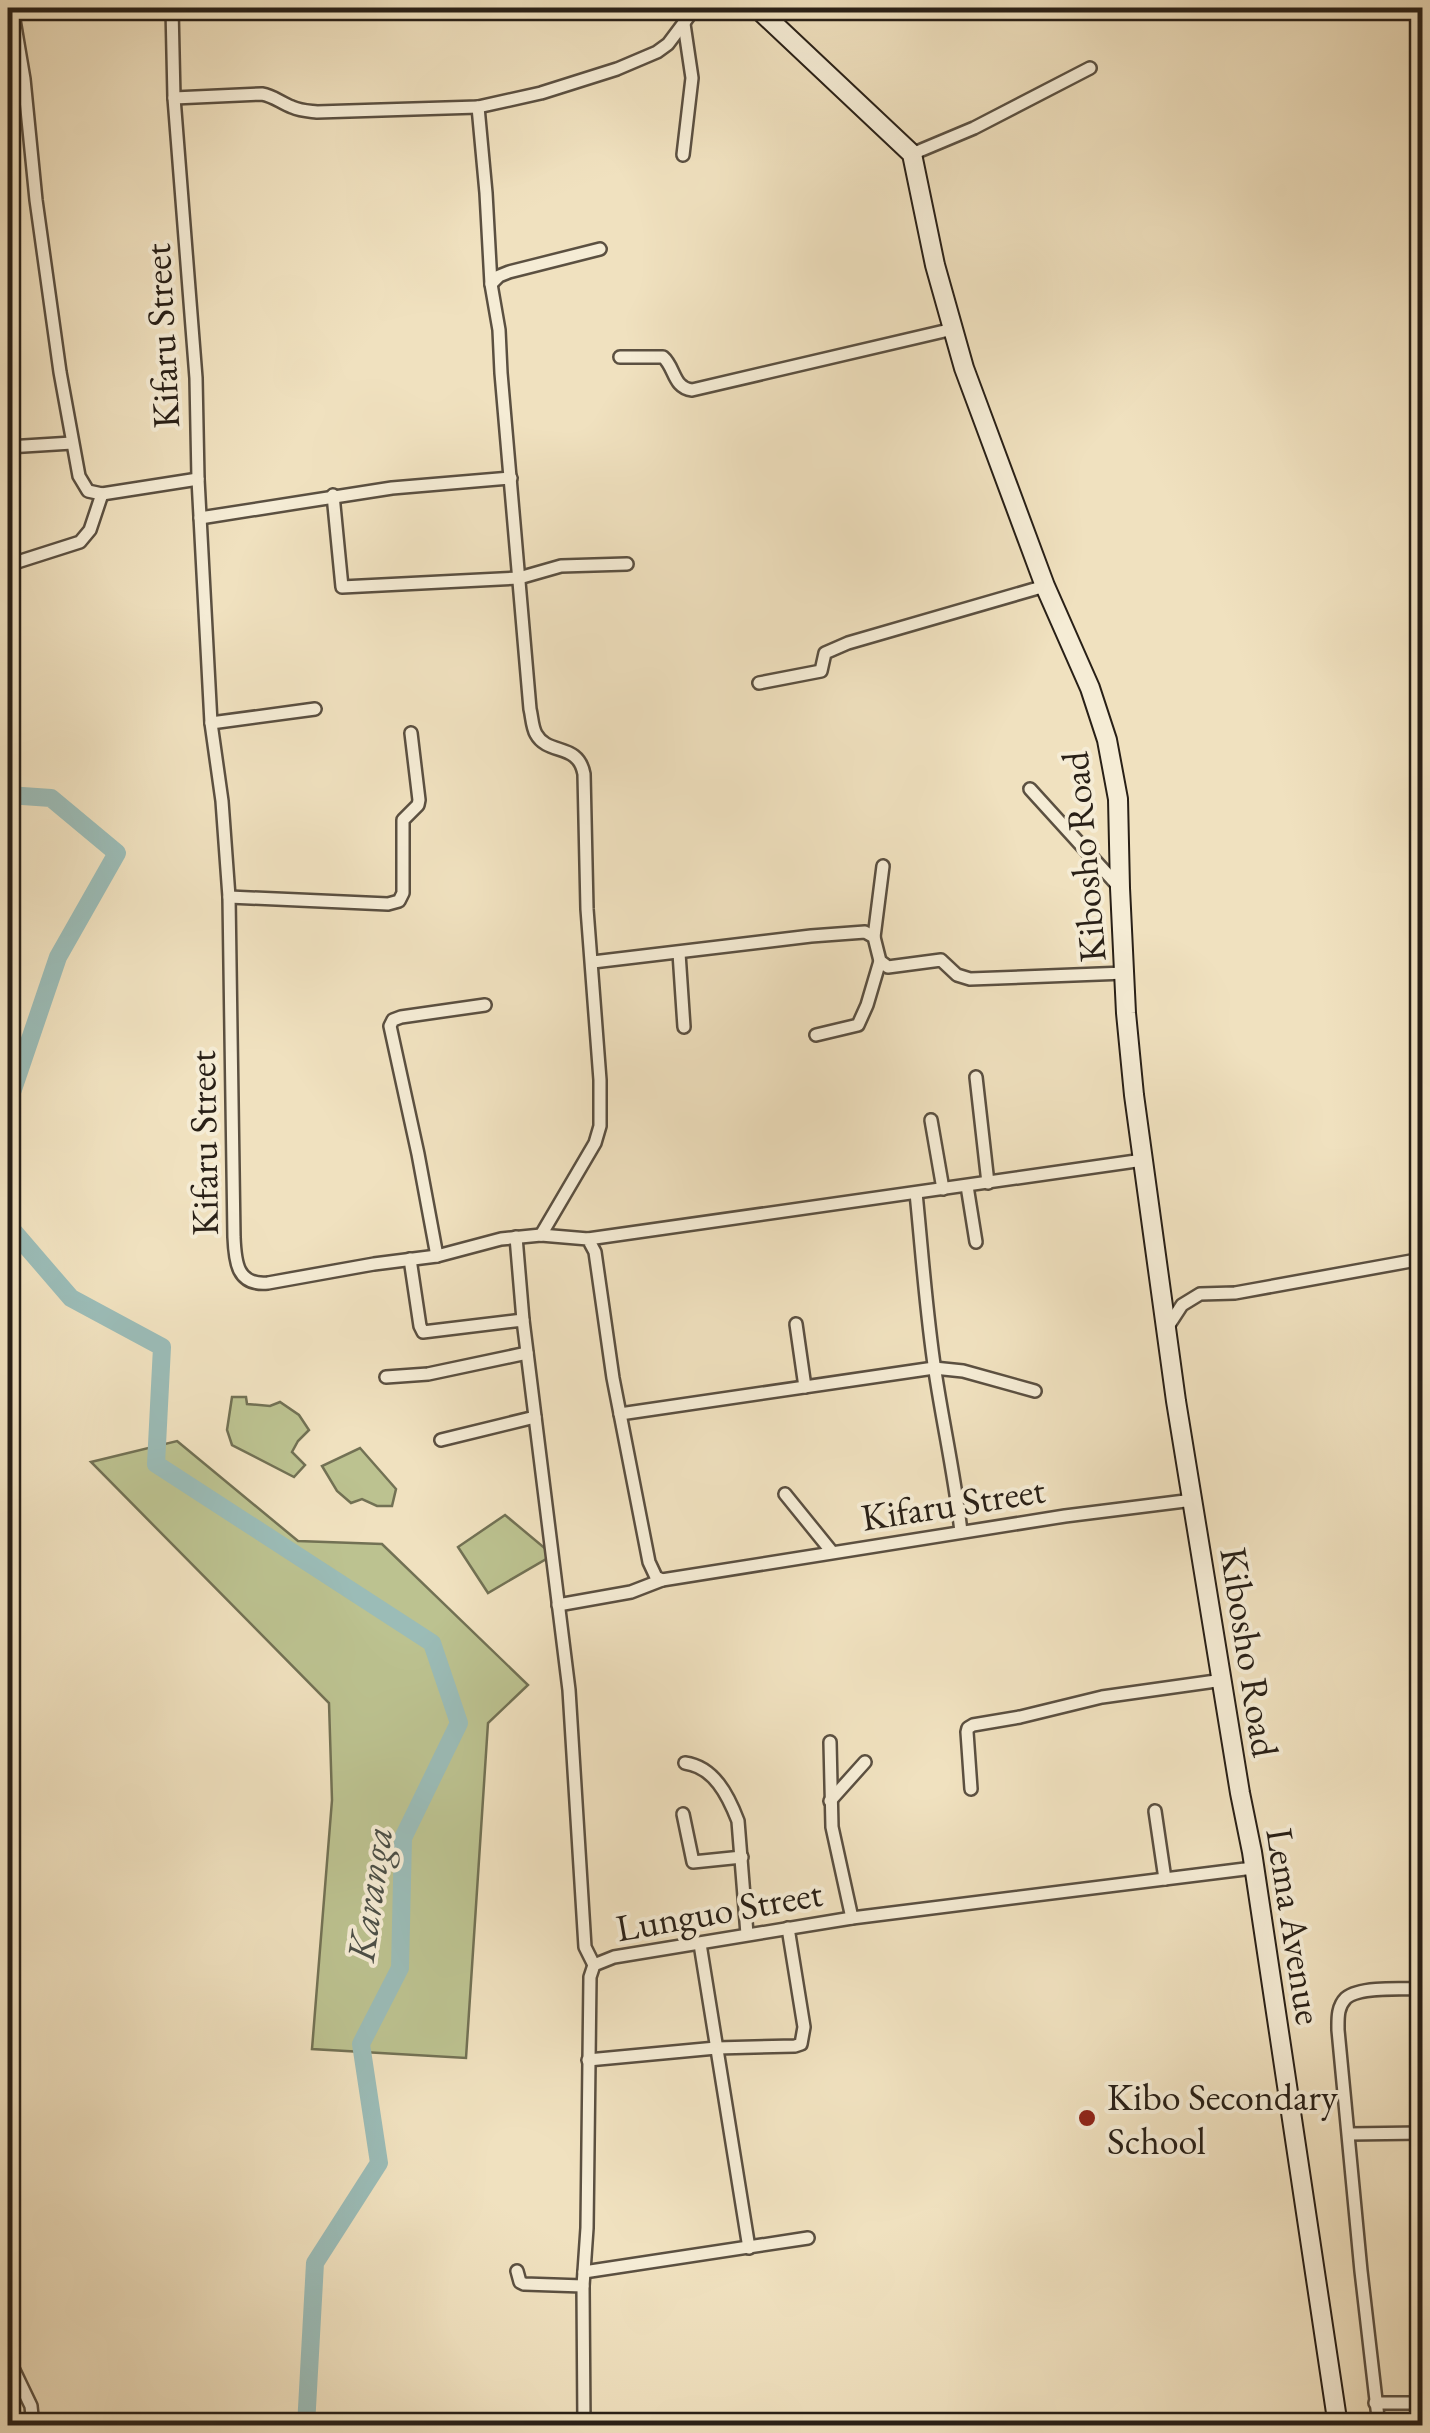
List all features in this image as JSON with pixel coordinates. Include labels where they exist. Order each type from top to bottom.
[{"type":"main road","points":[[758,8],[912,154]]},
{"type":"main road","name":"Kibosho Road","points":[[912,154],[934,266],[964,368],[1107,740],[1118,799],[1134,1095],[1176,1400],[1240,1793]]},
{"type":"main road","name":"Lema Avenue","points":[[1240,1793],[1338,2426]]},
{"type":"street","points":[[12,8],[24,79],[43,256],[79,476],[84,488],[102,494],[198,479]]},
{"type":"street","name":"Kifaru Street","points":[[172,8],[174,98],[196,378],[210,723],[222,801],[229,897],[234,1237],[243,1276],[259,1284],[437,1256],[516,1238],[541,1235],[588,1239],[1143,1160]]},
{"type":"street","points":[[174,98],[262,94],[274,96],[288,106],[318,112],[478,107],[524,98],[646,57],[668,44],[695,8]]},
{"type":"street","points":[[684,24],[692,78],[684,155]]},
{"type":"street","points":[[912,154],[974,128],[1090,68]]},
{"type":"street","points":[[478,107],[527,689],[536,734],[546,744],[576,756],[584,774],[588,909],[600,1080],[598,1134],[541,1235]]},
{"type":"street","points":[[491,284],[509,272],[600,249]]},
{"type":"street","points":[[620,358],[666,359],[680,385],[692,390],[953,328]]},
{"type":"street","points":[[8,447],[72,443]]},
{"type":"street","points":[[200,518],[392,488],[511,478]]},
{"type":"street","points":[[8,565],[80,542],[90,530],[102,494]]},
{"type":"street","points":[[333,496],[342,587],[519,578],[561,566],[627,564]]},
{"type":"street","points":[[760,684],[821,671],[825,653],[848,643],[1045,586]]},
{"type":"street","points":[[210,723],[315,710]]},
{"type":"street","points":[[229,897],[388,904],[399,901],[403,893],[404,820],[419,800],[411,733]]},
{"type":"street","points":[[1030,790],[1120,888]]},
{"type":"street","points":[[816,1035],[858,1024],[867,1005],[880,961],[874,937],[884,866]]},
{"type":"street","points":[[593,962],[854,932],[874,937]]},
{"type":"street","points":[[679,954],[684,1026]]},
{"type":"street","points":[[880,961],[892,968],[941,960],[956,974],[970,979],[1126,973]]},
{"type":"street","points":[[437,1256],[390,1026],[392,1020],[401,1017],[484,1005]]},
{"type":"street","points":[[976,1077],[988,1183]]},
{"type":"street","points":[[931,1120],[943,1189]]},
{"type":"street","points":[[967,1186],[976,1242]]},
{"type":"street","points":[[916,1194],[934,1368],[954,1466],[961,1532]]},
{"type":"street","points":[[516,1238],[522,1320],[570,1707],[585,1947],[594,1965]]},
{"type":"street","points":[[588,1239],[595,1252],[620,1414],[650,1562],[656,1577],[662,1580]]},
{"type":"street","points":[[410,1259],[422,1332],[522,1320]]},
{"type":"street","points":[[1167,1328],[1182,1305],[1200,1294],[1247,1292],[1422,1259]]},
{"type":"street","points":[[796,1324],[805,1386]]},
{"type":"street","points":[[386,1377],[428,1374],[527,1353]]},
{"type":"street","points":[[620,1414],[934,1368],[964,1371],[1034,1390]]},
{"type":"street","points":[[442,1440],[534,1416]]},
{"type":"street","points":[[786,1494],[832,1552]]},
{"type":"street","name":"Kifaru Street","points":[[558,1605],[630,1592],[662,1580],[1193,1500]]},
{"type":"street","points":[[972,1788],[968,1728],[1102,1697],[1223,1680]]},
{"type":"street","points":[[830,1742],[830,1800],[836,1850],[852,1918]]},
{"type":"street","points":[[830,1800],[865,1762]]},
{"type":"street","points":[[685,1763],[702,1767],[712,1776],[738,1820],[746,1934]]},
{"type":"street","points":[[1156,1811],[1166,1878]]},
{"type":"street","points":[[683,1814],[692,1862],[742,1857]]},
{"type":"street","name":"Lunguo Street","points":[[584,2426],[583,2286],[590,1978],[594,1965],[614,1957],[852,1918],[1254,1868]]},
{"type":"street","points":[[588,2060],[801,2044],[804,2026],[788,1928]]},
{"type":"street","points":[[700,1944],[749,2248]]},
{"type":"street","points":[[1379,2426],[1338,2014],[1342,2002],[1360,1992],[1422,1989]]},
{"type":"street","points":[[1349,2134],[1422,2134]]},
{"type":"street","points":[[584,2272],[808,2238]]},
{"type":"street","points":[[516,2271],[520,2282],[529,2286],[583,2286]]},
{"type":"street","points":[[8,2358],[31,2406],[33,2426]]},
{"type":"street","points":[[1375,2403],[1422,2403]]},
{"type":"green space","points":[[232,1397],[246,1397],[247,1404],[270,1406],[280,1402],[299,1415],[309,1430],[292,1452],[305,1465],[294,1477],[232,1445],[227,1430]]},
{"type":"green space","points":[[177,1441],[298,1541],[382,1544],[528,1685],[488,1723],[466,2058],[312,2049],[332,1800],[329,1703],[91,1462]]},
{"type":"green space","points":[[360,1448],[396,1489],[392,1506],[377,1506],[362,1499],[351,1503],[337,1491],[322,1466]]},
{"type":"green space","points":[[505,1515],[553,1555],[488,1593],[458,1547]]},
{"type":"waterway","name":"Karanga","points":[[8,795],[51,798],[117,853],[58,957],[8,1104]]},
{"type":"waterway","name":"Karanga","points":[[8,1225],[71,1298],[162,1347],[156,1464],[432,1643],[459,1723],[403,1838],[400,1968],[361,2044],[379,2163],[315,2263],[306,2426]]},
{"type":"place","name":"Kibo Secondary School","points":[[1087,2118]]}]
